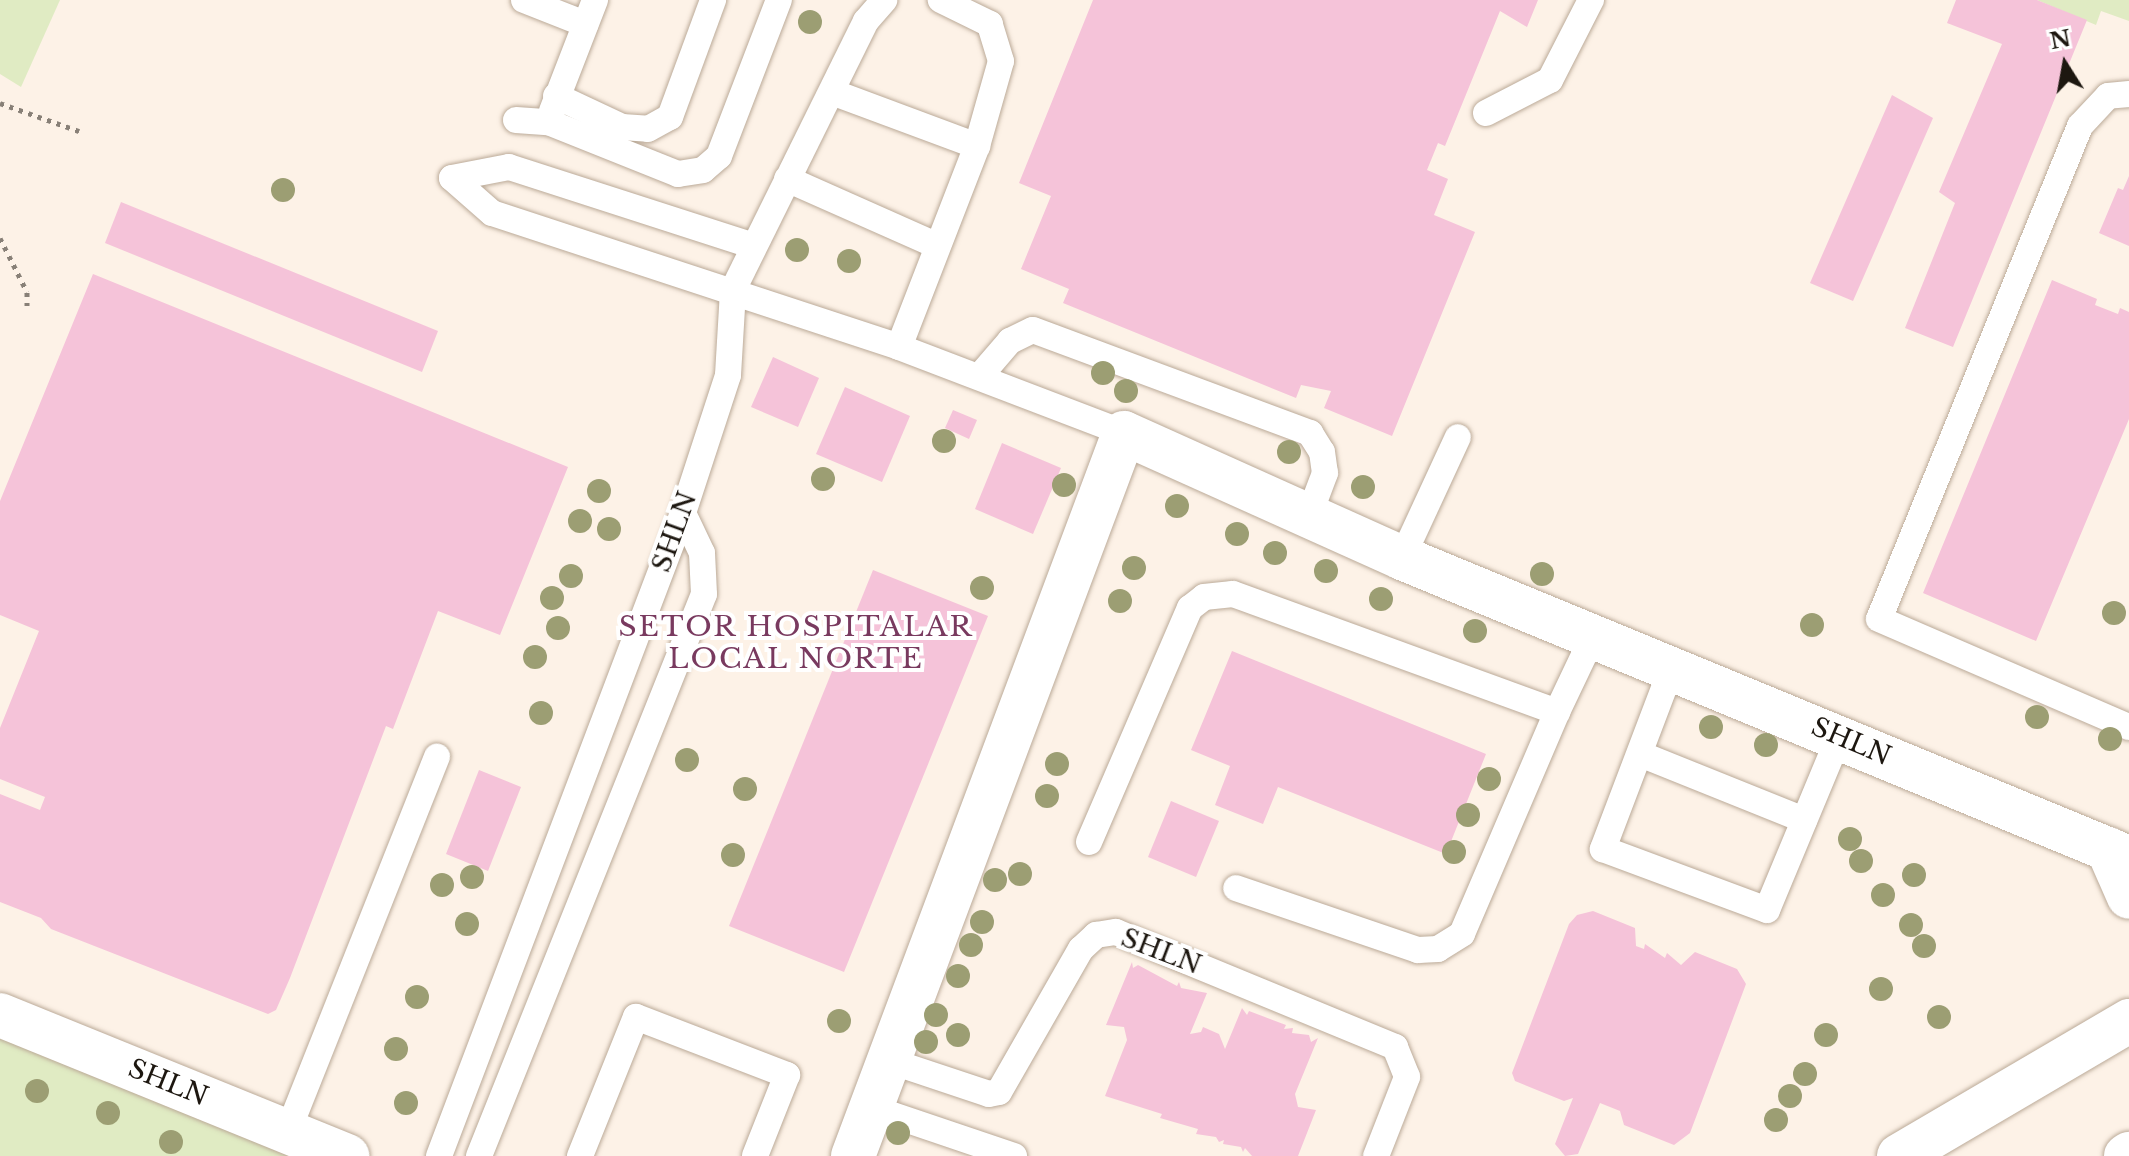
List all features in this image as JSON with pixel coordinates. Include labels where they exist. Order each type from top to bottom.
[{"type":"street","name":"SHLN","points":[[1124,433],[1310,513],[1402,558],[1594,634],[2118,853],[2129,897]]},
{"type":"street","points":[[853,1156],[1124,433]]},
{"type":"street","name":"SHLN","points":[[0,1015],[339,1154]]},
{"type":"street","points":[[1899,1156],[1940,1145],[2129,1021]]},
{"type":"lane","points":[[524,0],[590,12],[548,122]]},
{"type":"lane","points":[[556,96],[622,127],[648,129],[670,117],[713,0]]},
{"type":"lane","points":[[516,120],[548,122],[678,174],[703,170],[719,156],[779,0]]},
{"type":"lane","points":[[754,246],[509,167],[452,178],[492,213],[733,290],[866,21],[883,0]]},
{"type":"lane","points":[[899,347],[936,245],[977,146],[1001,61],[999,40],[990,24],[941,0]]},
{"type":"lane","points":[[1486,113],[1550,80],[1591,0]]},
{"type":"lane","points":[[832,92],[977,146]]},
{"type":"lane","points":[[2129,94],[2108,96],[2080,126],[1879,619],[2129,727]]},
{"type":"lane","points":[[492,213],[509,167]]},
{"type":"lane","points":[[787,179],[936,245]]},
{"type":"lane","name":"SHLN","points":[[439,1156],[683,513],[728,375],[733,290],[899,347],[1124,433]]},
{"type":"lane","points":[[979,377],[1010,341],[1033,330],[1310,433],[1322,452],[1325,473],[1310,513]]},
{"type":"lane","points":[[1402,558],[1458,437]]},
{"type":"lane","points":[[479,1156],[704,594],[702,553],[683,513]]},
{"type":"lane","points":[[1089,842],[1190,608],[1204,597],[1233,594],[1557,712]]},
{"type":"lane","points":[[1236,888],[1418,950],[1438,949],[1462,934],[1557,712],[1594,634]]},
{"type":"lane","points":[[1672,667],[1603,849],[1767,910],[1839,737]]},
{"type":"lane","points":[[1640,754],[1804,820]]},
{"type":"lane","points":[[288,1131],[437,757]]},
{"type":"lane","name":"SHLN","points":[[890,1061],[989,1094],[999,1092],[1081,949],[1096,935],[1116,932],[1395,1047],[1407,1077],[1376,1156]]},
{"type":"lane","points":[[580,1156],[636,1017],[787,1075],[755,1156]]},
{"type":"lane","points":[[872,1108],[1014,1156]]},
{"type":"path","points":[[0,103],[79,131]]},
{"type":"path","points":[[0,238],[27,292],[27,309]]},
{"type":"green space","points":[[0,0],[60,0],[21,87],[0,74]]},
{"type":"green space","points":[[2037,0],[2129,0],[2129,21],[2101,11],[2096,25]]},
{"type":"green space","points":[[0,1038],[297,1156],[0,1156]]},
{"type":"building","points":[[1093,0],[1538,0],[1527,27],[1500,11],[1445,146],[1438,143],[1427,170],[1448,179],[1434,215],[1475,232],[1392,436],[1324,408],[1331,391],[1301,385],[1296,398],[1063,303],[1069,289],[1021,269],[1051,196],[1019,183]]},
{"type":"building","points":[[1956,0],[2037,0],[2087,20],[1953,347],[1905,328],[1955,203],[1939,192],[2002,44],[1947,23]]},
{"type":"building","points":[[1892,95],[1933,118],[1853,301],[1810,283]]},
{"type":"building","points":[[2129,176],[2129,246],[2099,233],[2118,188],[2123,190]]},
{"type":"building","points":[[121,202],[438,331],[422,372],[105,243]]},
{"type":"building","points":[[93,274],[568,467],[500,635],[438,611],[393,729],[386,726],[290,978],[276,1010],[268,1014],[51,929],[41,918],[0,902],[0,794],[40,810],[45,797],[0,779],[0,728],[39,631],[0,615],[0,501]]},
{"type":"building","points":[[2052,280],[2097,299],[2095,305],[2118,314],[2120,308],[2129,312],[2129,419],[2036,641],[1923,593]]},
{"type":"building","points":[[773,357],[819,378],[798,427],[751,407]]},
{"type":"building","points":[[845,387],[910,416],[882,482],[816,454]]},
{"type":"building","points":[[953,410],[977,420],[969,439],[945,428]]},
{"type":"building","points":[[1002,443],[1061,468],[1033,534],[975,509]]},
{"type":"building","points":[[873,570],[988,616],[844,972],[729,926]]},
{"type":"building","points":[[1232,651],[1486,754],[1446,854],[1278,787],[1263,824],[1215,805],[1230,766],[1191,750]]},
{"type":"building","points":[[479,770],[521,787],[488,871],[446,854]]},
{"type":"building","points":[[1171,801],[1219,821],[1196,877],[1148,857]]},
{"type":"building","points":[[1593,911],[1635,928],[1636,946],[1644,949],[1645,944],[1665,958],[1667,953],[1681,965],[1695,952],[1737,969],[1746,984],[1690,1133],[1674,1145],[1624,1125],[1620,1111],[1600,1103],[1578,1154],[1565,1156],[1555,1144],[1573,1098],[1564,1101],[1515,1081],[1512,1073],[1569,924],[1577,915]]},
{"type":"building","points":[[1132,962],[1133,968],[1138,965],[1177,986],[1179,982],[1181,988],[1207,993],[1190,1034],[1201,1032],[1203,1027],[1219,1034],[1225,1049],[1242,1008],[1247,1015],[1249,1011],[1286,1025],[1284,1029],[1293,1028],[1292,1033],[1309,1035],[1311,1042],[1318,1038],[1295,1094],[1298,1107],[1316,1110],[1298,1156],[1252,1156],[1245,1148],[1243,1152],[1241,1147],[1223,1144],[1224,1140],[1219,1142],[1216,1137],[1196,1134],[1198,1129],[1160,1118],[1162,1114],[1105,1096],[1127,1040],[1124,1027],[1106,1025]]},
{"type":"district","name":"SETOR HOSPITALAR LOCAL NORTE","points":[[796,643]]}]
